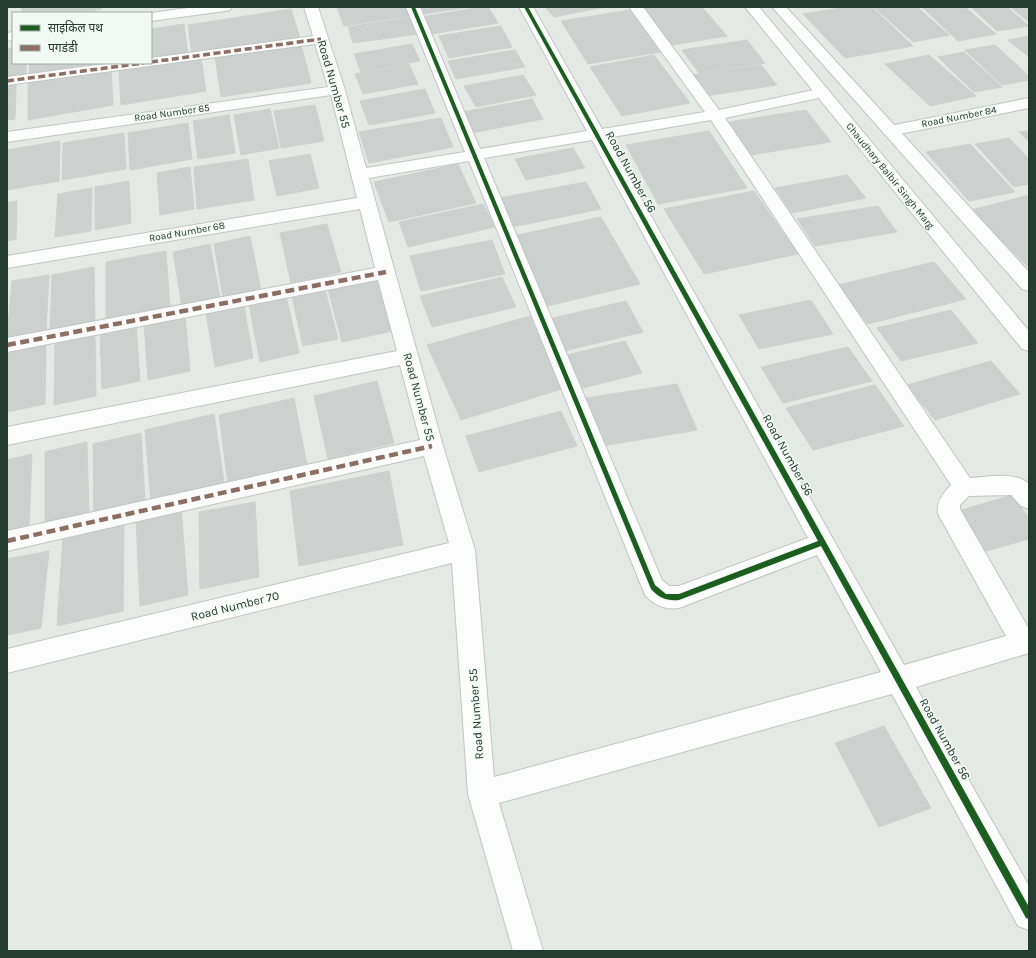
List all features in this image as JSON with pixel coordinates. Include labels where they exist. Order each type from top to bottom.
[{"type":"street","points":[[152,17],[226,7]]},
{"type":"street","name":"Road Number 55","points":[[311,7],[337,90],[432,446],[463,550],[482,794],[528,951]]},
{"type":"street","points":[[413,7],[653,586],[660,595],[665,597],[679,597],[823,542]]},
{"type":"street","name":"Road Number 56","points":[[526,7],[900,679],[1029,915]]},
{"type":"street","points":[[636,7],[715,116],[964,487]]},
{"type":"street","name":"Chaudhary Balbir Singh Marg","points":[[752,7],[996,306],[1029,344]]},
{"type":"street","points":[[781,7],[890,131],[1029,284]]},
{"type":"street","points":[[152,62],[321,39]]},
{"type":"street","points":[[7,81],[136,64]]},
{"type":"street","name":"Road Number 65","points":[[7,137],[337,90]]},
{"type":"street","points":[[360,174],[715,116],[823,93]]},
{"type":"street","name":"Road Number 84","points":[[890,131],[1029,103]]},
{"type":"street","name":"Road Number 68","points":[[7,262],[367,202]]},
{"type":"street","points":[[7,345],[386,272]]},
{"type":"street","points":[[7,436],[408,356]]},
{"type":"street","points":[[7,541],[432,446]]},
{"type":"street","points":[[482,794],[900,679],[1026,642],[949,514],[949,502],[964,487],[1016,486],[1029,499]]},
{"type":"street","name":"Road Number 70","points":[[7,661],[463,550]]},
{"type":"building","points":[[21,7],[102,7],[102,9],[85,12],[22,12]]},
{"type":"building","points":[[337,7],[406,7],[410,16],[344,26]]},
{"type":"building","points":[[420,7],[469,7],[424,14]]},
{"type":"building","points":[[488,7],[498,23],[431,34],[422,17]]},
{"type":"building","points":[[545,7],[605,7],[554,17]]},
{"type":"building","points":[[643,7],[702,7],[727,36],[672,45]]},
{"type":"building","points":[[848,7],[872,7],[913,46],[845,58],[803,14]]},
{"type":"building","points":[[874,7],[917,7],[949,35],[913,42]]},
{"type":"building","points":[[922,7],[965,7],[996,34],[958,41]]},
{"type":"building","points":[[971,7],[1007,7],[1029,26],[997,31]]},
{"type":"building","points":[[1010,7],[1029,7],[1029,22]]},
{"type":"building","points":[[291,9],[300,38],[192,55],[188,25]]},
{"type":"building","points":[[630,10],[660,52],[588,64],[561,21]]},
{"type":"building","points":[[412,17],[419,34],[353,43],[348,27]]},
{"type":"building","points":[[184,24],[188,55],[152,60],[152,29]]},
{"type":"building","points":[[501,26],[512,47],[449,58],[439,36]]},
{"type":"building","points":[[1029,36],[1029,57],[1008,40]]},
{"type":"building","points":[[747,40],[765,63],[699,73],[682,50]]},
{"type":"building","points":[[301,44],[311,83],[221,97],[215,56]]},
{"type":"building","points":[[412,44],[420,61],[361,72],[354,54]]},
{"type":"building","points":[[995,45],[1029,76],[1029,80],[1002,85],[965,50]]},
{"type":"building","points":[[12,48],[12,64],[26,64],[26,76],[7,79],[7,49]]},
{"type":"building","points":[[515,50],[525,67],[456,79],[448,61]]},
{"type":"building","points":[[964,52],[1002,87],[974,92],[938,57]]},
{"type":"building","points":[[654,55],[690,103],[622,116],[590,67]]},
{"type":"building","points":[[929,55],[976,96],[930,106],[885,64]]},
{"type":"building","points":[[201,58],[206,91],[121,105],[119,71]]},
{"type":"building","points":[[30,64],[115,64],[29,78]]},
{"type":"building","points":[[409,64],[418,84],[363,94],[355,74]]},
{"type":"building","points":[[761,65],[777,85],[706,96],[692,75]]},
{"type":"building","points":[[111,68],[113,105],[28,120],[28,82]]},
{"type":"building","points":[[523,75],[536,95],[476,107],[464,86]]},
{"type":"building","points":[[16,85],[15,119],[7,120],[7,86]]},
{"type":"building","points":[[425,89],[435,113],[369,125],[360,101]]},
{"type":"building","points":[[532,99],[543,119],[472,133],[462,112]]},
{"type":"building","points":[[315,105],[324,141],[281,148],[274,111]]},
{"type":"building","points":[[270,109],[279,148],[241,155],[234,115]]},
{"type":"building","points":[[806,110],[831,142],[751,155],[729,122]]},
{"type":"building","points":[[229,115],[235,153],[198,159],[193,121]]},
{"type":"building","points":[[441,118],[453,147],[369,163],[359,132]]},
{"type":"building","points":[[188,123],[192,159],[130,170],[128,133]]},
{"type":"building","points":[[709,131],[747,188],[658,204],[626,145]]},
{"type":"building","points":[[1029,131],[1029,142],[1019,132]]},
{"type":"building","points":[[124,133],[126,169],[62,180],[63,143]]},
{"type":"building","points":[[1009,138],[1029,159],[1029,184],[1014,187],[975,144]]},
{"type":"building","points":[[60,141],[59,181],[7,190],[7,150]]},
{"type":"building","points":[[970,144],[1015,192],[969,201],[926,152]]},
{"type":"building","points":[[573,148],[585,168],[526,180],[515,159]]},
{"type":"building","points":[[310,154],[319,188],[277,196],[269,161]]},
{"type":"building","points":[[248,159],[254,200],[197,209],[194,167]]},
{"type":"building","points":[[458,164],[476,203],[389,222],[374,182]]},
{"type":"building","points":[[190,167],[194,209],[160,215],[157,173]]},
{"type":"building","points":[[847,175],[866,198],[792,213],[775,188]]},
{"type":"building","points":[[129,181],[131,223],[95,230],[95,187]]},
{"type":"building","points":[[586,182],[601,209],[512,227],[499,198]]},
{"type":"building","points":[[92,188],[91,231],[55,237],[58,194]]},
{"type":"building","points":[[754,191],[798,254],[704,274],[664,209]]},
{"type":"building","points":[[1029,195],[1029,268],[971,210]]},
{"type":"building","points":[[17,201],[16,239],[7,241],[7,203]]},
{"type":"building","points":[[483,204],[495,227],[408,247],[399,222]]},
{"type":"building","points":[[878,206],[897,232],[815,246],[797,219]]},
{"type":"building","points":[[601,217],[640,284],[547,306],[513,236]]},
{"type":"building","points":[[327,224],[341,272],[291,283],[280,233]]},
{"type":"building","points":[[250,236],[261,290],[223,298],[214,244]]},
{"type":"building","points":[[492,240],[505,274],[421,291],[410,256]]},
{"type":"building","points":[[210,244],[220,298],[182,307],[173,252]]},
{"type":"building","points":[[166,251],[170,308],[106,321],[106,262]]},
{"type":"building","points":[[934,262],[966,299],[868,324],[838,285]]},
{"type":"building","points":[[94,267],[95,322],[50,331],[52,275]]},
{"type":"building","points":[[49,275],[46,330],[7,337],[12,281]]},
{"type":"building","points":[[502,277],[516,307],[432,327],[420,296]]},
{"type":"building","points":[[376,279],[392,331],[342,342],[328,289]]},
{"type":"building","points":[[324,286],[338,339],[303,346],[291,292]]},
{"type":"building","points":[[286,296],[299,353],[260,362],[249,304]]},
{"type":"building","points":[[811,300],[833,334],[759,349],[739,315]]},
{"type":"building","points":[[626,301],[643,332],[564,351],[549,319]]},
{"type":"building","points":[[244,306],[253,358],[215,367],[206,313]]},
{"type":"building","points":[[951,310],[978,343],[901,361],[877,328]]},
{"type":"building","points":[[185,314],[190,371],[148,380],[144,323]]},
{"type":"building","points":[[530,316],[562,389],[461,420],[427,345]]},
{"type":"building","points":[[136,323],[140,381],[102,389],[100,331]]},
{"type":"building","points":[[95,334],[96,396],[54,405],[55,342]]},
{"type":"building","points":[[625,341],[642,373],[583,388],[567,355]]},
{"type":"building","points":[[46,344],[45,404],[7,412],[7,352]]},
{"type":"building","points":[[848,347],[872,381],[783,403],[761,367]]},
{"type":"building","points":[[991,361],[1020,394],[935,420],[907,385]]},
{"type":"building","points":[[377,381],[394,443],[328,459],[314,396]]},
{"type":"building","points":[[677,384],[697,430],[602,446],[586,398]]},
{"type":"building","points":[[875,385],[904,426],[813,450],[786,408]]},
{"type":"building","points":[[294,398],[307,465],[228,484],[219,415]]},
{"type":"building","points":[[561,411],[577,446],[479,472],[466,436]]},
{"type":"building","points":[[214,414],[224,482],[151,501],[145,430]]},
{"type":"building","points":[[141,433],[145,501],[94,513],[93,444]]},
{"type":"building","points":[[87,442],[89,515],[45,526],[45,452]]},
{"type":"building","points":[[32,454],[29,525],[7,530],[7,460]]},
{"type":"building","points":[[389,471],[403,545],[299,566],[290,491]]},
{"type":"building","points":[[1012,495],[1029,518],[1029,539],[983,552],[955,512]]},
{"type":"building","points":[[255,502],[259,577],[200,589],[199,512]]},
{"type":"building","points":[[181,508],[188,595],[140,606],[136,519]]},
{"type":"building","points":[[124,524],[123,611],[57,626],[63,537]]},
{"type":"building","points":[[49,551],[41,628],[7,635],[7,559]]},
{"type":"building","points":[[884,726],[931,808],[879,827],[835,743]]},
{"type":"marked path","points":[[152,62],[321,39]]},
{"type":"marked path","points":[[7,81],[136,64]]},
{"type":"marked path","points":[[7,345],[386,272]]},
{"type":"marked path","points":[[7,541],[432,446]]},
{"type":"cycle path","points":[[413,7],[653,587],[664,596],[670,598],[679,597],[823,542]]},
{"type":"cycle path","points":[[526,7],[1029,915]]}]
